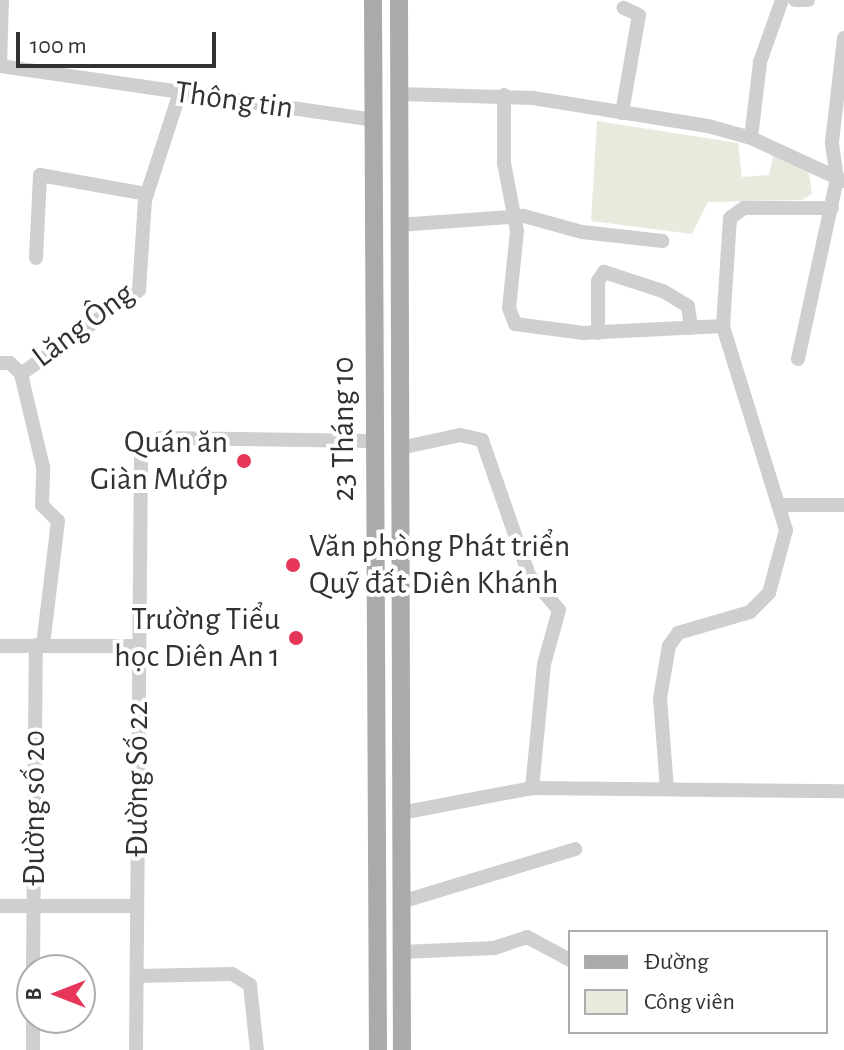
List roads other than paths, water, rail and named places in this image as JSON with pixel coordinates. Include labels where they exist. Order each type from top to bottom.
[{"type":"main road","name":"23 Tháng 10","points":[[373,0],[372,441],[378,1050]]},
{"type":"main road","name":"23 Tháng 10","points":[[399,0],[402,1050]]},
{"type":"main road","points":[[373,120],[399,120]]},
{"type":"main road","points":[[373,576],[399,576]]},
{"type":"street","points":[[0,66],[2,0]]},
{"type":"street","points":[[751,138],[760,62],[782,0]]},
{"type":"street","points":[[795,0],[808,0]]},
{"type":"street","points":[[622,113],[639,15],[624,8]]},
{"type":"street","points":[[798,359],[841,180],[832,142],[844,38]]},
{"type":"street","name":"Thông tin","points":[[0,66],[373,120]]},
{"type":"street","name":"Lăng Ông","points":[[40,645],[58,521],[42,505],[43,467],[21,374],[139,290],[147,194],[180,92]]},
{"type":"street","points":[[399,94],[504,95],[622,113],[751,138],[841,180]]},
{"type":"street","points":[[504,95],[504,163],[516,216],[511,320],[527,328],[598,333],[723,326]]},
{"type":"street","points":[[36,258],[40,175],[147,194]]},
{"type":"street","points":[[667,789],[660,698],[669,646],[678,633],[750,612],[769,593],[786,530],[723,326],[733,214],[744,208],[832,208]]},
{"type":"street","points":[[398,225],[516,216],[662,241]]},
{"type":"street","points":[[598,333],[598,281],[604,272],[663,291],[688,306],[691,328]]},
{"type":"street","points":[[0,363],[10,363],[21,374]]},
{"type":"street","points":[[400,448],[460,435],[482,440],[529,575],[559,610],[544,664],[532,788]]},
{"type":"street","name":"Đường Số 22","points":[[136,1050],[140,460],[148,442],[161,438],[372,441]]},
{"type":"street","points":[[778,505],[844,505]]},
{"type":"street","name":"Đường số 20","points":[[33,954],[40,645]]},
{"type":"street","points":[[0,646],[137,646]]},
{"type":"street","points":[[401,813],[532,788],[844,791]]},
{"type":"street","points":[[401,902],[575,849]]},
{"type":"street","points":[[0,906],[137,906]]},
{"type":"street","points":[[402,952],[494,948],[527,937],[568,959]]},
{"type":"street","points":[[137,976],[232,974],[250,985],[257,1050]]},
{"type":"place","name":"Quán ăn Giàn Mướp","points":[[244,461]]},
{"type":"place","name":"Văn phòng Phát triển Quỹ đất Diên Khánh","points":[[293,565]]},
{"type":"place","name":"Trường Tiểu học Diên An 1","points":[[296,638]]}]
